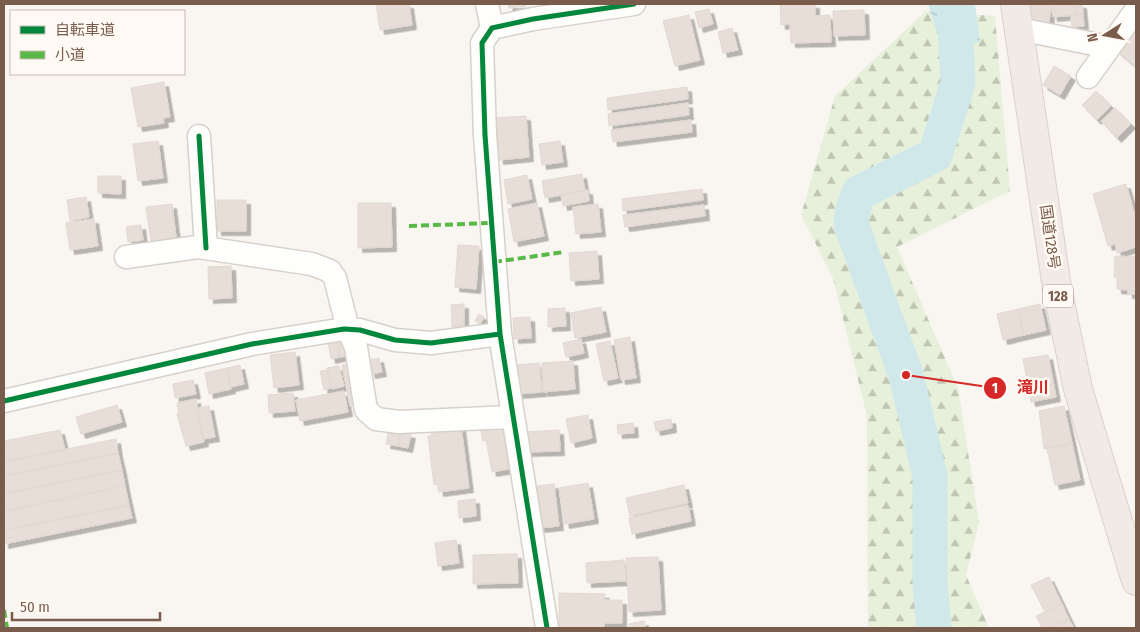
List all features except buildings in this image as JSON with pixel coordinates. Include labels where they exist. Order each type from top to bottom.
[{"type":"highway","name":"国道128号","points":[[1017,16],[1056,288],[1078,389],[1136,581]]},
{"type":"street","points":[[488,4],[492,28],[482,43],[485,136],[500,334],[547,628]]},
{"type":"street","points":[[492,28],[533,19],[634,4]]},
{"type":"street","points":[[1088,77],[1136,10]]},
{"type":"street","points":[[1017,16],[1109,47]]},
{"type":"street","points":[[199,136],[206,248]]},
{"type":"street","points":[[126,257],[206,248],[312,264],[330,271],[335,278],[348,329],[356,347],[366,410],[376,419],[398,422],[512,418]]},
{"type":"street","points":[[4,401],[252,344],[348,329],[360,330],[395,340],[431,343],[500,334]]},
{"type":"green space","points":[[926,11],[995,16],[1010,191],[897,247],[958,388],[979,522],[966,575],[989,628],[868,628],[867,416],[833,278],[801,215],[835,96]]},
{"type":"water","points":[[928,4],[975,4],[980,42],[942,49]]},
{"type":"waterway","points":[[934,628],[930,585],[930,476],[906,375],[851,224],[853,210],[859,193],[935,155],[958,83],[954,4]]},
{"type":"marked path","points":[[409,226],[491,223]]},
{"type":"marked path","points":[[494,262],[564,252]]},
{"type":"marked path","points":[[4,610],[7,628]]},
{"type":"cycle path","points":[[547,628],[500,334],[485,135],[482,43],[492,28],[533,19],[634,4]]},
{"type":"cycle path","points":[[199,136],[206,248]]},
{"type":"cycle path","points":[[4,401],[252,344],[344,329],[360,330],[395,340],[431,343],[500,334]]},
{"type":"place","name":"滝川","points":[[906,375]]}]
